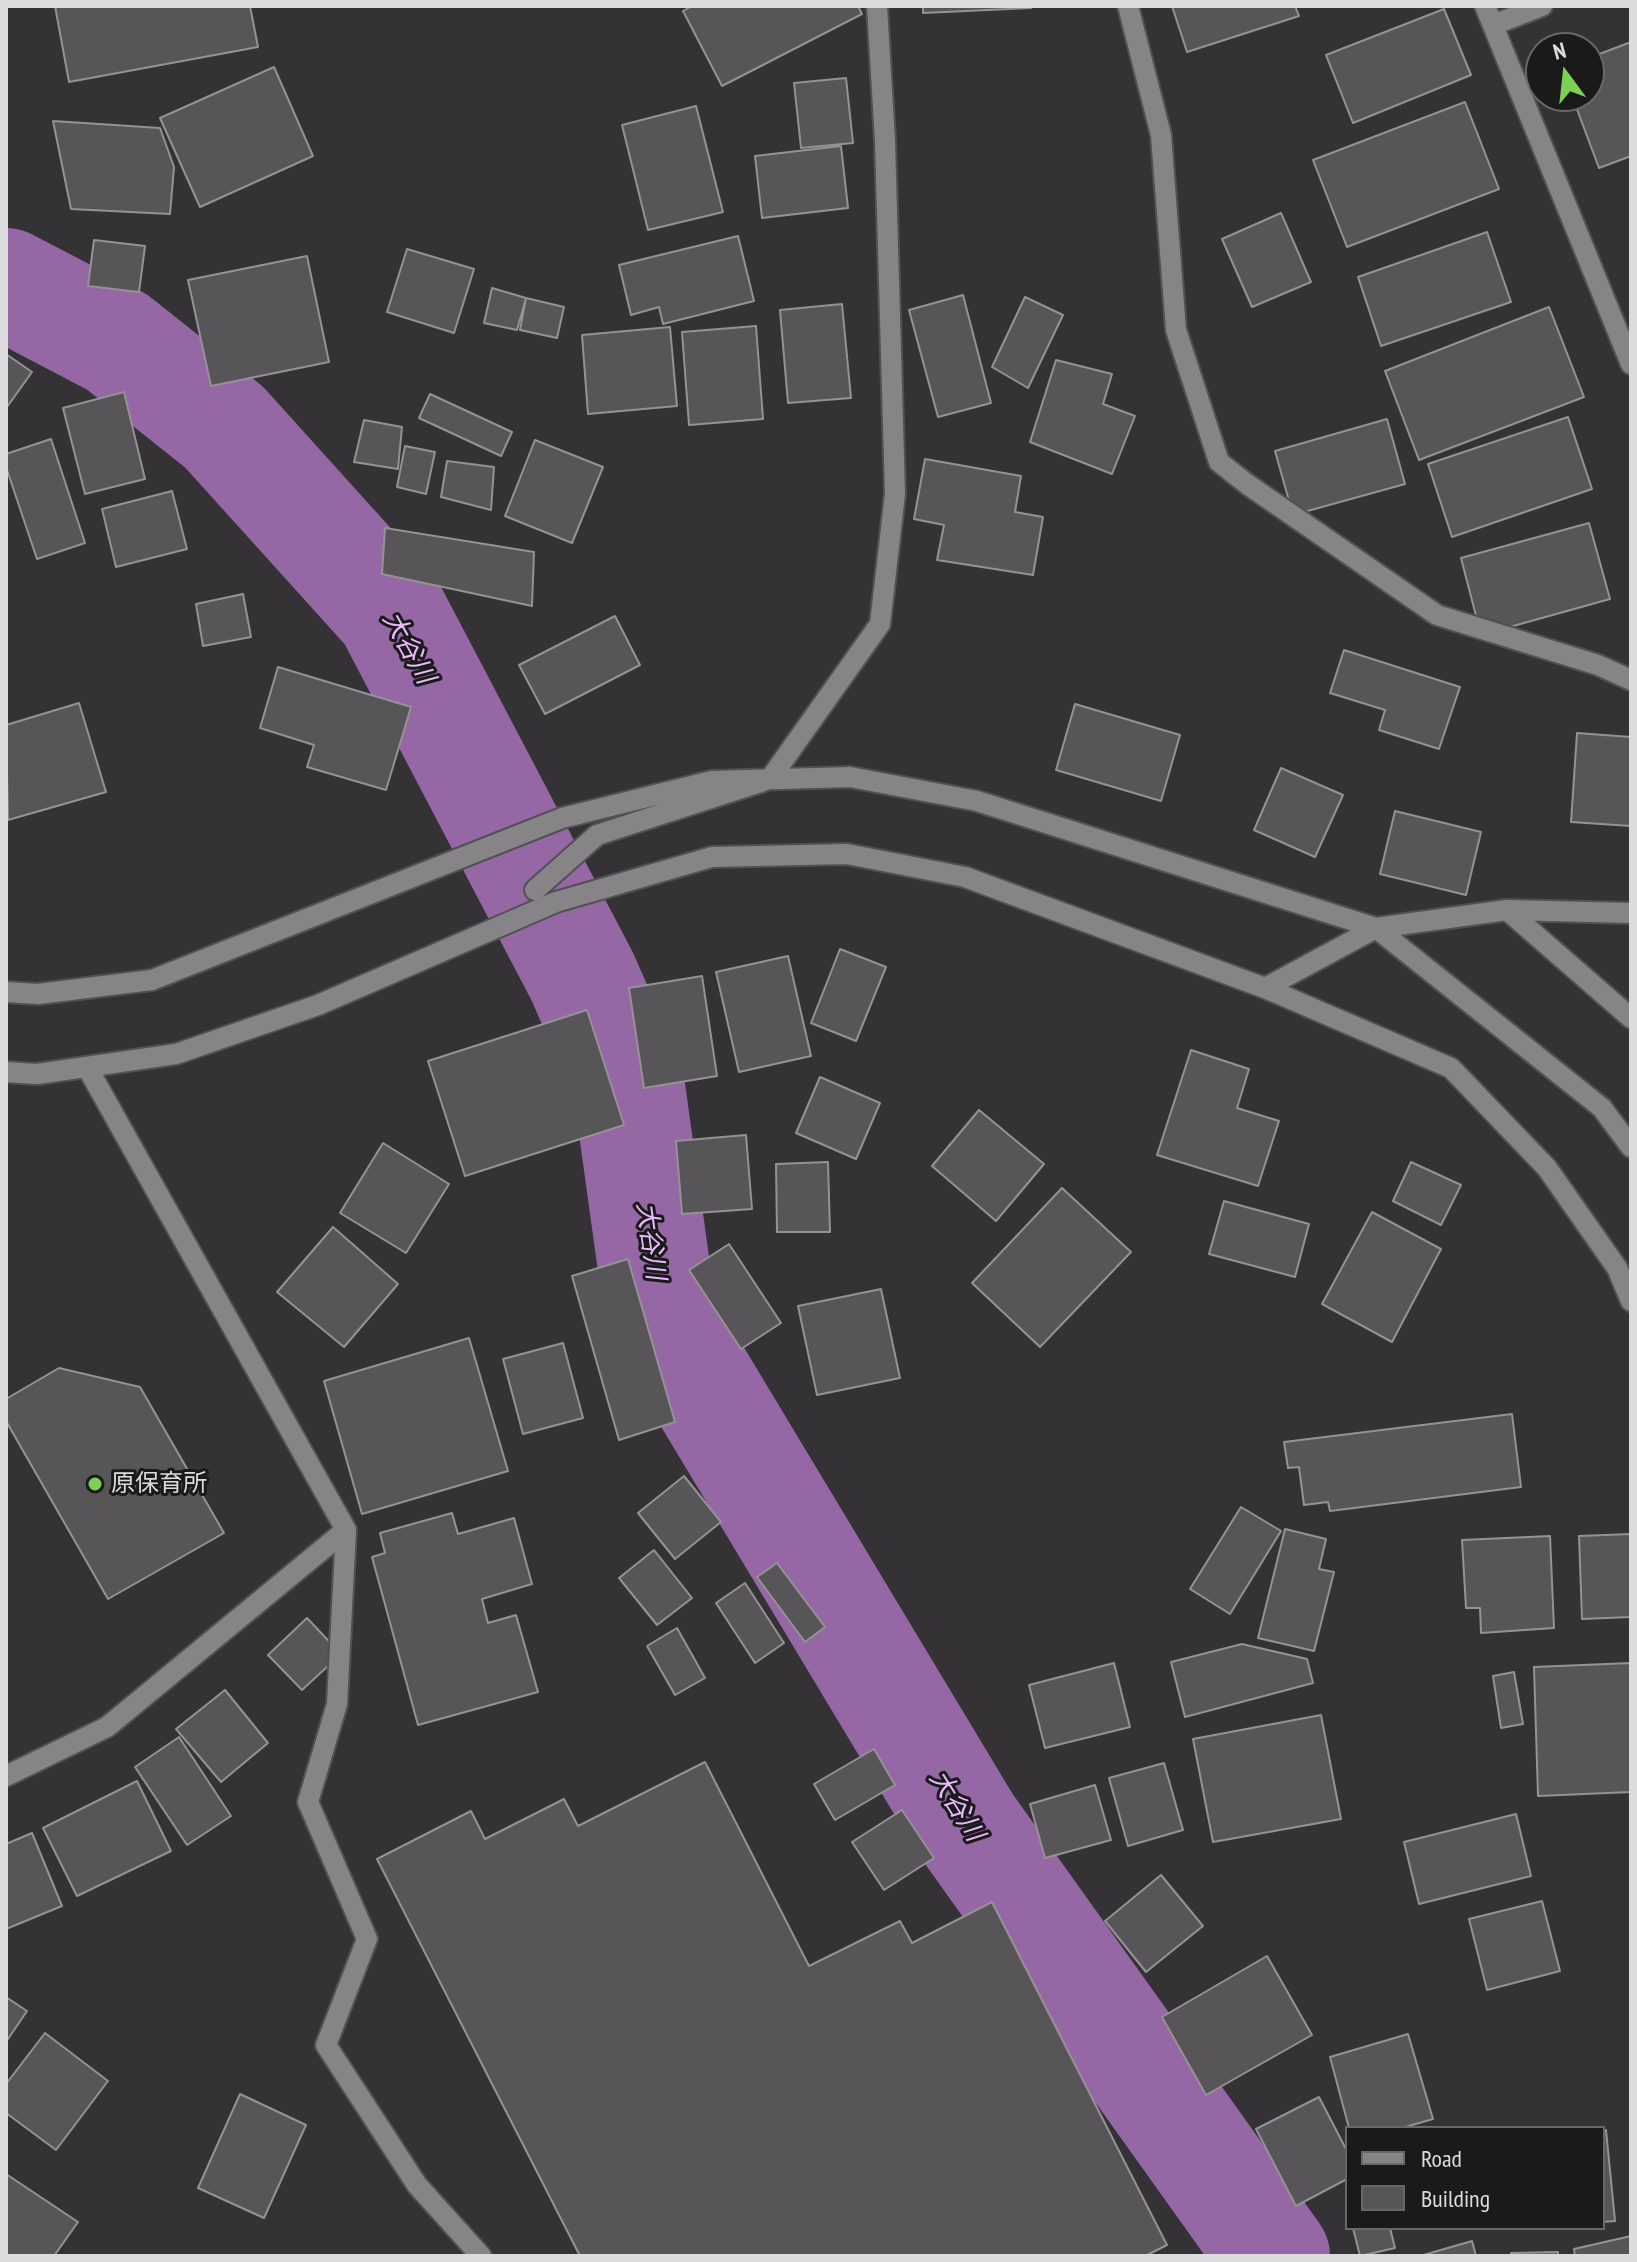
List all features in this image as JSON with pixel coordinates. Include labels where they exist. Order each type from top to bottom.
[{"type":"street","points":[[535,890],[597,835],[770,779],[880,624],[895,494],[886,156],[877,6]]},
{"type":"street","points":[[1128,6],[1161,135],[1176,330],[1219,462],[1437,615],[1598,665],[1631,680]]},
{"type":"street","points":[[1542,6],[1489,15],[1630,358]]},
{"type":"street","points":[[6,992],[38,994],[152,980],[562,818],[712,781],[850,777],[977,801],[1376,928],[1602,1108],[1631,1147]]},
{"type":"street","points":[[6,1072],[37,1074],[176,1054],[318,1005],[556,902],[712,857],[847,854],[965,877],[1265,988],[1451,1068],[1547,1168],[1617,1268],[1631,1301]]},
{"type":"street","points":[[1507,910],[1631,1018]]},
{"type":"street","points":[[1265,988],[1376,928],[1507,910],[1631,913]]},
{"type":"street","points":[[87,1067],[346,1530],[337,1704],[308,1802],[367,1939],[326,2045],[417,2185],[481,2256]]},
{"type":"street","points":[[6,1776],[107,1727],[346,1530]]},
{"type":"building","points":[[55,6],[250,6],[258,47],[69,82]]},
{"type":"building","points":[[692,6],[858,6],[862,14],[722,86],[683,11]]},
{"type":"building","points":[[923,6],[1031,6],[1031,8],[923,13]]},
{"type":"building","points":[[1172,6],[1295,6],[1299,16],[1187,52]]},
{"type":"building","points":[[1444,9],[1471,75],[1353,123],[1326,55]]},
{"type":"building","points":[[1631,42],[1631,156],[1599,168],[1578,112],[1605,112],[1605,52]]},
{"type":"building","points":[[274,67],[313,156],[200,207],[160,118]]},
{"type":"building","points":[[846,78],[853,143],[801,148],[794,83]]},
{"type":"building","points":[[1465,102],[1499,189],[1347,247],[1313,160]]},
{"type":"building","points":[[696,106],[723,212],[648,230],[622,125]]},
{"type":"building","points":[[53,121],[160,128],[174,167],[170,214],[71,209]]},
{"type":"building","points":[[841,146],[848,208],[762,218],[755,156]]},
{"type":"building","points":[[1281,213],[1311,282],[1252,307],[1222,239]]},
{"type":"building","points":[[1487,232],[1511,302],[1381,346],[1358,277]]},
{"type":"building","points":[[738,236],[754,301],[663,324],[659,307],[631,315],[619,265]]},
{"type":"building","points":[[94,240],[145,246],[139,292],[88,286]]},
{"type":"building","points":[[407,249],[474,269],[454,333],[387,312]]},
{"type":"building","points":[[307,256],[329,362],[211,386],[188,280]]},
{"type":"building","points":[[492,288],[526,298],[517,330],[484,323]]},
{"type":"building","points":[[963,295],[991,403],[938,417],[909,310]]},
{"type":"building","points":[[1025,297],[1063,315],[1028,388],[992,367]]},
{"type":"building","points":[[526,298],[564,307],[557,338],[520,330]]},
{"type":"building","points":[[842,304],[851,398],[788,403],[780,310]]},
{"type":"building","points":[[1549,307],[1584,397],[1419,460],[1385,371]]},
{"type":"building","points":[[756,326],[763,419],[689,425],[682,332]]},
{"type":"building","points":[[670,327],[677,406],[588,414],[582,335]]},
{"type":"building","points":[[6,354],[32,372],[7,407],[6,406]]},
{"type":"building","points":[[1056,360],[1112,374],[1103,404],[1135,416],[1112,474],[1030,442]]},
{"type":"building","points":[[124,392],[145,479],[85,494],[63,408]]},
{"type":"building","points":[[430,394],[512,432],[501,456],[419,418]]},
{"type":"building","points":[[1568,417],[1592,489],[1452,537],[1428,464]]},
{"type":"building","points":[[1387,419],[1405,484],[1293,515],[1275,451]]},
{"type":"building","points":[[364,420],[402,427],[398,469],[354,462]]},
{"type":"building","points":[[51,439],[85,543],[37,559],[6,467],[6,454]]},
{"type":"building","points":[[535,440],[603,467],[572,543],[505,516]]},
{"type":"building","points":[[405,446],[435,452],[426,494],[397,487]]},
{"type":"building","points":[[925,459],[1021,476],[1015,512],[1043,517],[1033,575],[937,560],[944,525],[914,519]]},
{"type":"building","points":[[447,461],[494,467],[491,510],[441,497]]},
{"type":"building","points":[[172,491],[187,549],[116,567],[102,509]]},
{"type":"building","points":[[1589,523],[1610,599],[1481,635],[1461,558]]},
{"type":"building","points":[[385,528],[534,552],[532,606],[382,574]]},
{"type":"building","points":[[243,594],[251,637],[203,646],[196,604]]},
{"type":"building","points":[[615,616],[640,665],[545,714],[519,665]]},
{"type":"building","points":[[1344,650],[1460,687],[1439,749],[1379,730],[1385,710],[1330,693]]},
{"type":"building","points":[[278,667],[411,707],[386,790],[307,767],[314,745],[260,728]]},
{"type":"building","points":[[79,703],[106,792],[8,820],[6,725]]},
{"type":"building","points":[[1075,704],[1180,735],[1161,801],[1056,770]]},
{"type":"building","points":[[1577,733],[1631,737],[1631,826],[1571,822]]},
{"type":"building","points":[[1281,768],[1343,795],[1315,857],[1254,830]]},
{"type":"building","points":[[1395,811],[1481,832],[1466,895],[1380,874]]},
{"type":"building","points":[[840,949],[886,967],[856,1041],[811,1023]]},
{"type":"building","points":[[788,956],[811,1056],[739,1072],[716,972]]},
{"type":"building","points":[[702,976],[717,1076],[644,1088],[629,988]]},
{"type":"building","points":[[587,1010],[624,1125],[465,1176],[428,1061]]},
{"type":"building","points":[[1191,1050],[1249,1069],[1237,1108],[1279,1121],[1258,1186],[1157,1155]]},
{"type":"building","points":[[820,1077],[880,1103],[856,1159],[796,1133]]},
{"type":"building","points":[[979,1110],[1044,1164],[996,1221],[932,1166]]},
{"type":"building","points":[[746,1135],[752,1209],[682,1214],[676,1141]]},
{"type":"building","points":[[383,1143],[449,1184],[406,1253],[340,1213]]},
{"type":"building","points":[[828,1162],[830,1232],[777,1232],[776,1164]]},
{"type":"building","points":[[1411,1162],[1461,1185],[1441,1225],[1393,1201]]},
{"type":"building","points":[[1062,1188],[1131,1252],[1040,1347],[972,1283]]},
{"type":"building","points":[[1224,1201],[1309,1224],[1295,1277],[1209,1254]]},
{"type":"building","points":[[1372,1212],[1441,1249],[1392,1342],[1322,1304]]},
{"type":"building","points":[[333,1227],[398,1284],[344,1347],[277,1292]]},
{"type":"building","points":[[729,1244],[781,1323],[741,1349],[689,1270]]},
{"type":"building","points":[[628,1259],[675,1422],[619,1440],[572,1276]]},
{"type":"building","points":[[881,1289],[900,1378],[817,1395],[798,1306]]},
{"type":"building","points":[[469,1338],[508,1471],[362,1514],[324,1381]]},
{"type":"building","points":[[563,1343],[583,1418],[523,1434],[503,1359]]},
{"type":"building","points":[[59,1368],[140,1387],[224,1533],[108,1599],[6,1421],[6,1399]]},
{"type":"building","points":[[1512,1414],[1521,1487],[1330,1511],[1328,1502],[1304,1505],[1299,1467],[1288,1468],[1284,1442]]},
{"type":"building","points":[[684,1476],[721,1522],[675,1559],[638,1513]]},
{"type":"building","points":[[1241,1507],[1281,1531],[1230,1614],[1190,1589]]},
{"type":"building","points":[[452,1513],[458,1534],[514,1518],[532,1584],[482,1599],[488,1623],[516,1615],[538,1692],[418,1725],[372,1557],[385,1553],[380,1533]]},
{"type":"building","points":[[1285,1529],[1326,1539],[1319,1569],[1334,1572],[1314,1651],[1258,1638]]},
{"type":"building","points":[[1631,1534],[1631,1617],[1582,1619],[1579,1536]]},
{"type":"building","points":[[1550,1536],[1554,1628],[1481,1633],[1480,1608],[1466,1608],[1462,1540]]},
{"type":"building","points":[[654,1550],[692,1598],[657,1625],[619,1578]]},
{"type":"building","points":[[777,1563],[825,1627],[805,1642],[757,1577]]},
{"type":"building","points":[[745,1583],[784,1643],[755,1663],[716,1603]]},
{"type":"building","points":[[307,1618],[341,1654],[302,1690],[268,1655]]},
{"type":"building","points":[[677,1628],[705,1678],[675,1695],[647,1646]]},
{"type":"building","points":[[1242,1644],[1307,1659],[1313,1683],[1185,1717],[1171,1662]]},
{"type":"building","points":[[1114,1663],[1130,1727],[1045,1748],[1029,1685]]},
{"type":"building","points":[[1631,1663],[1631,1792],[1538,1796],[1534,1667]]},
{"type":"building","points":[[1514,1672],[1523,1724],[1501,1728],[1493,1676]]},
{"type":"building","points":[[225,1690],[268,1743],[221,1782],[176,1729]]},
{"type":"building","points":[[1321,1715],[1341,1819],[1213,1842],[1193,1739]]},
{"type":"building","points":[[179,1737],[231,1816],[187,1845],[135,1767]]},
{"type":"building","points":[[874,1749],[895,1785],[835,1820],[814,1784]]},
{"type":"building","points":[[705,1762],[809,1966],[900,1921],[912,1943],[992,1902],[1167,2245],[1145,2256],[580,2256],[377,1859],[471,1811],[485,1839],[564,1799],[578,1826]]},
{"type":"building","points":[[1164,1763],[1183,1830],[1128,1846],[1109,1778]]},
{"type":"building","points":[[137,1781],[171,1851],[77,1896],[43,1828]]},
{"type":"building","points":[[1095,1785],[1111,1840],[1045,1858],[1030,1804]]},
{"type":"building","points":[[902,1810],[934,1858],[884,1890],[852,1842]]},
{"type":"building","points":[[1516,1814],[1531,1876],[1419,1904],[1404,1842]]},
{"type":"building","points":[[32,1833],[62,1906],[6,1929],[6,1844]]},
{"type":"building","points":[[1161,1875],[1203,1926],[1146,1972],[1105,1921]]},
{"type":"building","points":[[1542,1901],[1560,1971],[1487,1990],[1469,1919]]},
{"type":"building","points":[[1267,1956],[1312,2035],[1206,2095],[1162,2017]]},
{"type":"building","points":[[6,1997],[27,2011],[6,2042]]},
{"type":"building","points":[[45,2033],[108,2081],[56,2150],[6,2113],[6,2084]]},
{"type":"building","points":[[1408,2034],[1433,2119],[1409,2126],[1348,2126],[1330,2057]]},
{"type":"building","points":[[240,2094],[306,2125],[264,2218],[198,2188]]},
{"type":"building","points":[[1319,2097],[1345,2147],[1345,2180],[1296,2206],[1256,2129]]},
{"type":"building","points":[[1605,2130],[1615,2221],[1605,2222]]},
{"type":"building","points":[[6,2174],[78,2222],[54,2256],[6,2256]]},
{"type":"building","points":[[1354,2230],[1390,2230],[1395,2248],[1360,2256]]},
{"type":"building","points":[[1631,2236],[1631,2256],[1575,2256],[1574,2249]]},
{"type":"building","points":[[1472,2241],[1476,2256],[1420,2256]]},
{"type":"building","points":[[1558,2252],[1558,2256],[1511,2256],[1511,2253]]},
{"type":"waterway","name":"大谷川","points":[[6,284],[117,342],[224,427],[391,612],[582,976],[628,1080],[661,1318],[966,1825],[1274,2256]]},
{"type":"place","name":"原保育所","points":[[95,1484]]}]
